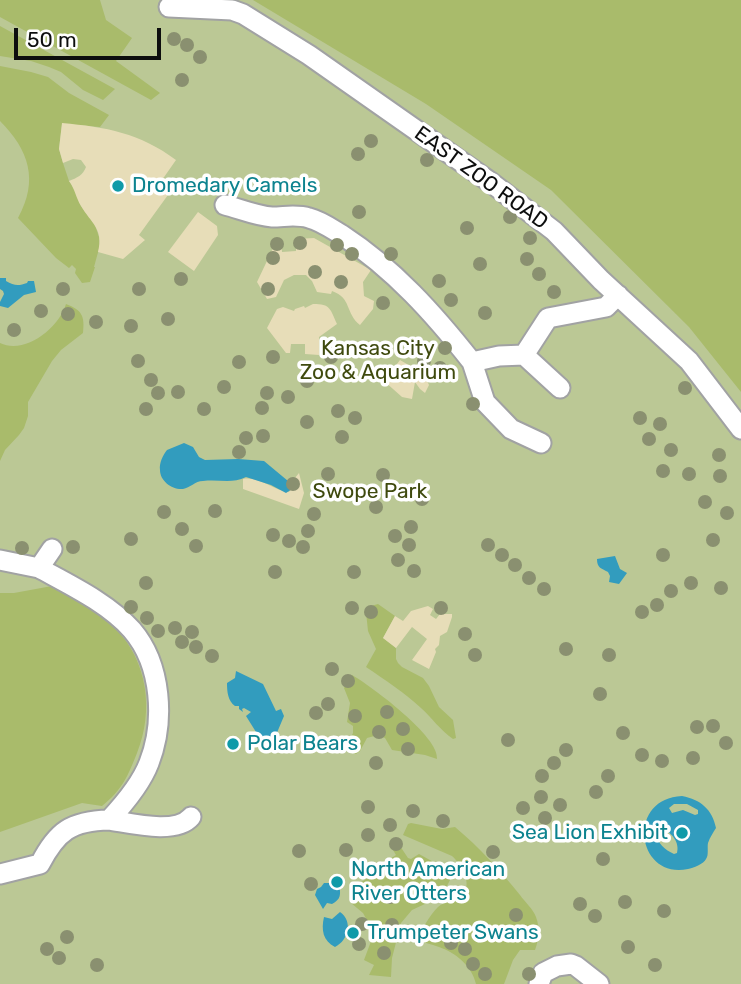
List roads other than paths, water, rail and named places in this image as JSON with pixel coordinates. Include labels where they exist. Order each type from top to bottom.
[{"type":"lane","name":"EAST ZOO ROAD","points":[[170,7],[243,13],[309,55],[494,184],[554,231],[689,361],[741,429]]},
{"type":"lane","points":[[225,205],[271,217],[289,215],[309,218],[326,225],[360,247],[424,304],[472,362],[485,402],[511,429],[541,443]]},
{"type":"lane","points":[[524,355],[548,317],[606,307],[618,295]]},
{"type":"lane","points":[[472,362],[499,356],[524,355],[560,388]]},
{"type":"lane","points":[[38,568],[52,549]]},
{"type":"lane","points":[[0,560],[38,568],[107,608],[133,631],[147,653],[157,695],[159,719],[149,763],[123,804],[109,820]]},
{"type":"lane","points":[[0,874],[40,864],[47,850],[66,830],[77,824],[109,820],[165,827],[182,824],[191,817]]},
{"type":"lane","points":[[539,984],[543,973],[556,965],[571,964],[600,984]]},
{"type":"water","points":[[0,278],[6,278],[6,281],[16,285],[34,281],[36,292],[24,295],[8,308],[0,306],[4,294],[0,289]]},
{"type":"water","points":[[184,443],[193,447],[199,457],[205,460],[264,461],[288,481],[292,489],[286,493],[246,477],[230,481],[200,481],[186,488],[175,488],[162,478],[160,465],[167,450]]},
{"type":"water","points":[[615,556],[620,569],[627,573],[619,584],[609,582],[608,572],[597,562],[597,559]]},
{"type":"water","points":[[236,671],[263,684],[276,711],[281,709],[284,716],[276,735],[251,739],[256,732],[246,716],[251,712],[244,708],[243,712],[239,706],[235,706],[228,693],[227,683],[235,678]]},
{"type":"water","points":[[682,796],[689,798],[705,806],[712,816],[716,828],[708,843],[707,857],[701,864],[688,869],[671,869],[658,863],[649,852],[644,838],[645,823],[652,810],[664,800]],"holes":[[[674,804],[687,804],[698,810],[698,814],[683,810],[672,813],[669,808]],[[662,829],[674,838],[677,853],[674,854],[660,843],[656,833]]]},
{"type":"water","points":[[324,883],[339,884],[340,894],[337,900],[332,904],[327,903],[323,909],[315,895]]},
{"type":"water","points":[[340,912],[347,920],[348,930],[344,940],[335,947],[325,938],[323,922],[324,917],[332,919]]},
{"type":"place","name":"Dromedary Camels","points":[[118,186]]},
{"type":"place","name":"Polar Bears","points":[[233,744]]},
{"type":"place","name":"Sea Lion Exhibit","points":[[682,833]]},
{"type":"place","name":"North American River Otters","points":[[337,882]]},
{"type":"place","name":"Trumpeter Swans","points":[[353,933]]},
{"type":"park label","name":"Kansas City Zoo & Aquarium","points":[[378,361]]},
{"type":"park label","name":"Swope Park","points":[[370,492]]}]
